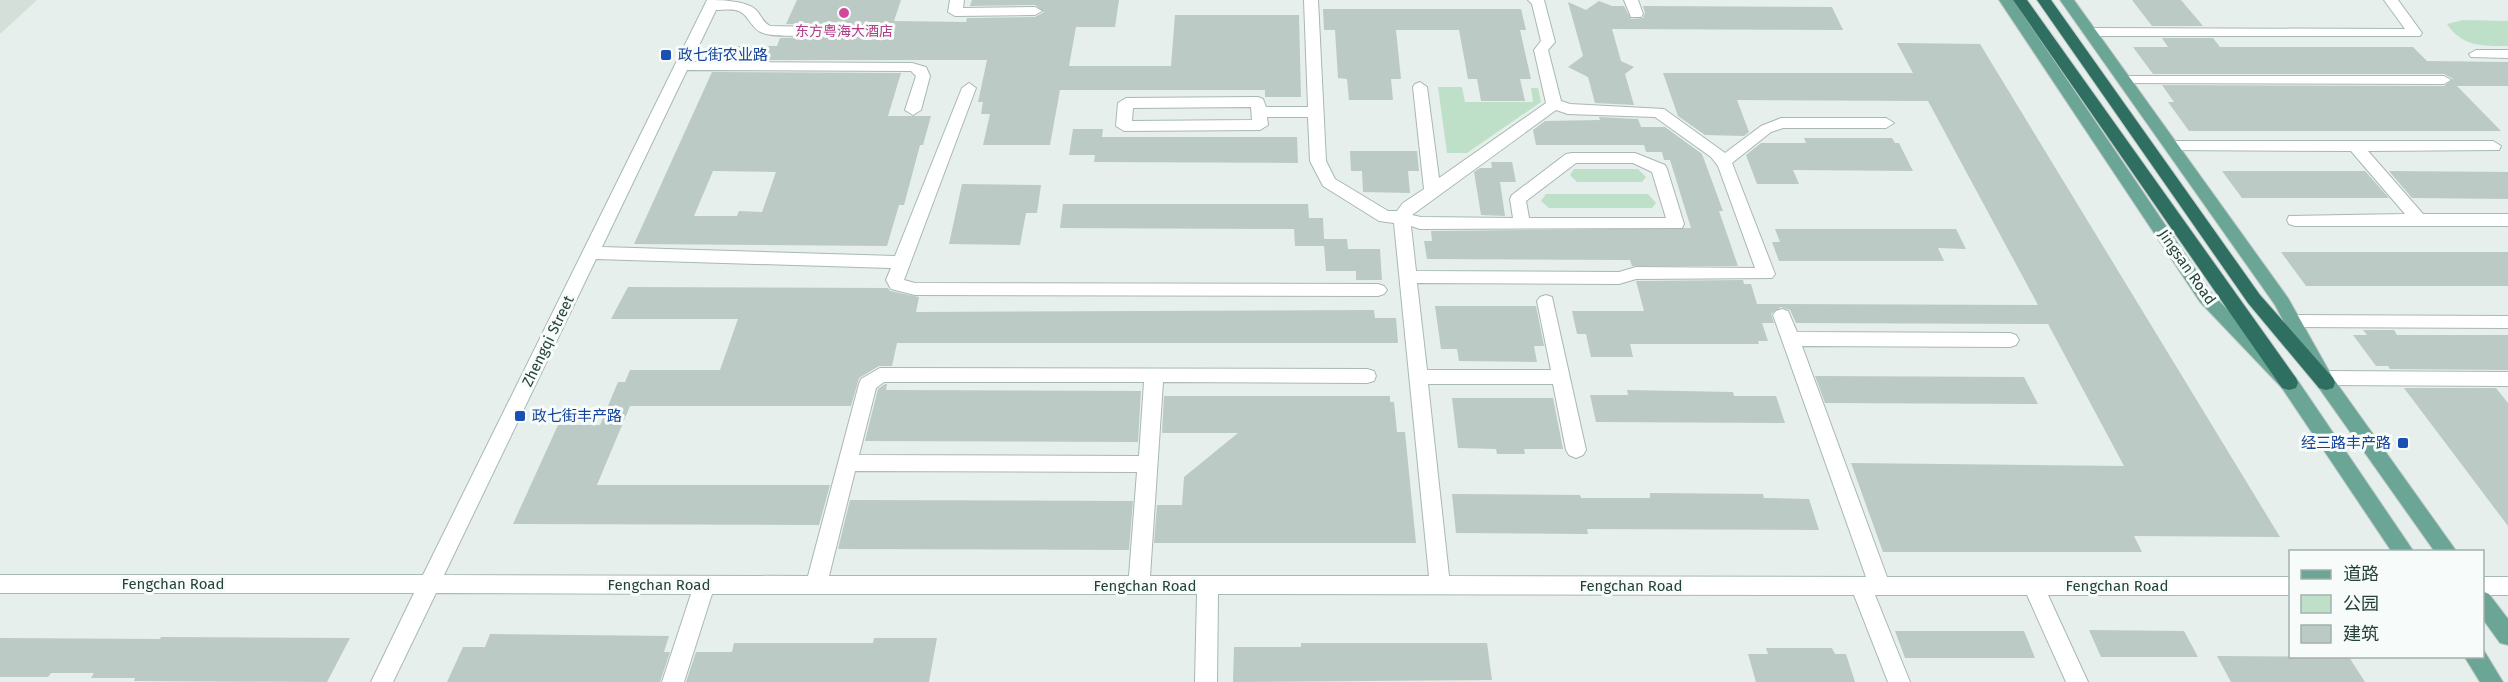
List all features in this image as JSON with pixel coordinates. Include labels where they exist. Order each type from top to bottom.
[{"type":"highway","points":[[2020,0],[2289,383]]},
{"type":"highway","points":[[2044,0],[2254,299],[2324,380]]},
{"type":"main road","name":"Jingsan Road","points":[[2006,0],[2206,298],[2289,383],[2403,550]]},
{"type":"main road","points":[[2067,0],[2282,302],[2324,380],[2446,550]]},
{"type":"main road","points":[[2484,603],[2508,636]]},
{"type":"main road","points":[[2476,658],[2492,682]]},
{"type":"street","points":[[957,0],[954,12],[1035,11]]},
{"type":"street","points":[[1311,0],[1318,161],[1329,182],[1385,217],[1402,217],[1420,223],[1522,224],[1676,224],[1659,169],[1635,158],[1572,158],[1518,199],[1522,224]]},
{"type":"street","points":[[1535,0],[1538,2],[1548,42],[1541,51],[1554,104]]},
{"type":"street","points":[[1631,0],[1636,14]]},
{"type":"street","points":[[2089,32],[2415,33],[2391,0]]},
{"type":"street","points":[[713,3],[739,6],[751,12],[758,25],[767,30],[816,31]]},
{"type":"street","name":"Zhengqi Street","points":[[382,682],[713,3]]},
{"type":"street","points":[[2476,54],[2508,54]]},
{"type":"street","points":[[682,66],[912,67],[921,70],[922,76],[913,110]]},
{"type":"street","points":[[2124,80],[2444,80]]},
{"type":"street","points":[[1420,87],[1432,191]]},
{"type":"street","points":[[969,88],[901,262],[895,280],[897,285],[915,290],[1378,290]]},
{"type":"street","points":[[1258,102],[1259,112],[1260,125],[1124,126],[1126,103],[1258,102]]},
{"type":"street","points":[[1408,277],[1618,278],[1636,273],[1766,274],[1723,162],[1717,153],[1659,111],[1568,109],[1554,104]]},
{"type":"street","points":[[1440,586],[1402,217],[1409,207],[1554,104]]},
{"type":"street","points":[[1259,112],[1316,112]]},
{"type":"street","points":[[1723,162],[1766,129],[1781,123],[1886,123]]},
{"type":"street","points":[[2172,146],[2493,146]]},
{"type":"street","points":[[2355,146],[2419,220]]},
{"type":"street","points":[[2295,220],[2508,220]]},
{"type":"street","points":[[591,253],[901,262]]},
{"type":"street","points":[[1546,301],[1576,450]]},
{"type":"street","points":[[1782,315],[1899,682]]},
{"type":"street","points":[[2293,321],[2508,322]]},
{"type":"street","points":[[1791,339],[2010,340]]},
{"type":"street","points":[[816,586],[868,384],[880,375],[1367,376]]},
{"type":"street","points":[[1139,586],[1154,376]]},
{"type":"street","points":[[1418,377],[1562,377]]},
{"type":"street","points":[[2324,380],[2508,379]]},
{"type":"street","points":[[848,463],[1148,464]]},
{"type":"street","name":"Fengchan Road","points":[[0,584],[2289,586]]},
{"type":"street","points":[[673,682],[704,585]]},
{"type":"street","points":[[1206,682],[1208,586]]},
{"type":"street","points":[[2034,586],[2077,682]]},
{"type":"street","points":[[2484,586],[2508,586]]},
{"type":"shaded area","points":[[0,0],[37,0],[0,34]]},
{"type":"green space","points":[[2463,20],[2508,21],[2508,46],[2474,44],[2459,37],[2447,24]]},
{"type":"green space","points":[[1438,87],[1462,87],[1465,102],[1533,102],[1531,88],[1538,88],[1541,102],[1467,153],[1447,153]]},
{"type":"green space","points":[[1574,169],[1638,169],[1646,177],[1642,182],[1577,182],[1570,175]]},
{"type":"green space","points":[[1546,194],[1648,194],[1656,203],[1652,208],[1549,208],[1541,201]]},
{"type":"building","points":[[797,0],[901,0],[894,21],[966,22],[967,18],[1035,17],[1044,12],[1035,5],[970,6],[972,0],[1119,0],[1115,27],[1076,27],[1069,66],[1171,66],[1175,15],[1299,15],[1301,97],[1265,97],[1265,90],[1060,90],[1050,145],[983,145],[990,114],[981,114],[983,102],[978,102],[987,60],[717,60],[724,46],[777,46],[780,38],[813,37],[824,33],[824,29],[816,25],[786,24]]},
{"type":"building","points":[[2132,0],[2181,0],[2203,26],[2152,26]]},
{"type":"building","points":[[1599,1],[1612,6],[1624,6],[1631,19],[1643,18],[1645,13],[1643,6],[1832,7],[1843,30],[1612,29],[1621,61],[1634,67],[1625,74],[1634,105],[1595,103],[1588,77],[1568,67],[1583,56],[1568,2],[1586,10]]},
{"type":"building","points":[[1323,9],[1521,9],[1526,30],[1520,30],[1531,79],[1520,79],[1525,101],[1481,101],[1477,79],[1468,79],[1459,30],[1396,30],[1401,79],[1391,79],[1393,100],[1349,100],[1347,79],[1338,78],[1335,30],[1324,30]]},
{"type":"building","points":[[2162,38],[2213,38],[2220,47],[2413,47],[2427,61],[2508,62],[2508,86],[2457,86],[2501,131],[2189,131],[2168,102],[2174,102],[2162,85],[2444,86],[2453,79],[2444,74],[2153,74],[2133,47],[2168,47]]},
{"type":"building","points":[[1897,43],[1980,44],[2280,537],[2134,536],[2142,552],[1883,552],[1851,463],[2124,466],[2048,324],[1796,323],[1790,310],[1781,307],[1771,314],[1774,323],[1762,323],[1768,341],[1758,341],[1759,344],[1630,344],[1633,357],[1591,357],[1586,334],[1577,334],[1572,311],[1644,311],[1636,281],[1743,280],[1744,284],[1751,284],[1757,304],[2038,305],[1928,101],[1737,100],[1749,132],[1744,136],[1705,135],[1678,116],[1663,73],[1913,73]]},
{"type":"building","points":[[712,72],[901,73],[888,116],[931,116],[923,145],[920,145],[904,205],[899,205],[887,246],[634,244]],"holes":[[[713,171],[776,172],[762,212],[739,211],[737,216],[694,216]]]},
{"type":"building","points":[[1599,117],[1638,119],[1641,127],[1665,127],[1702,154],[1723,211],[1719,211],[1738,266],[1632,266],[1630,260],[1427,259],[1424,241],[1432,241],[1431,231],[1691,228],[1670,160],[1664,160],[1662,152],[1646,152],[1644,145],[1536,145],[1533,130],[1545,121],[1600,120]]},
{"type":"building","points":[[1073,129],[1103,129],[1102,137],[1297,137],[1298,163],[1094,162],[1095,155],[1069,155]]},
{"type":"building","points":[[1804,138],[1892,138],[1895,143],[1899,143],[1913,171],[1793,170],[1799,184],[1757,184],[1746,155],[1761,143],[1806,143]]},
{"type":"building","points":[[1350,151],[1417,151],[1419,171],[1408,171],[1410,193],[1363,192],[1362,171],[1351,171]]},
{"type":"building","points":[[1491,162],[1512,162],[1516,182],[1500,182],[1505,216],[1481,215],[1474,172],[1480,168],[1492,168]]},
{"type":"building","points":[[2222,171],[2365,171],[2389,198],[2242,198]]},
{"type":"building","points":[[2389,171],[2508,172],[2508,199],[2412,198]]},
{"type":"building","points":[[962,184],[1041,185],[1037,213],[1026,213],[1020,245],[949,244]]},
{"type":"building","points":[[1063,204],[1308,204],[1309,218],[1323,218],[1324,239],[1347,239],[1348,249],[1380,249],[1382,280],[1356,280],[1356,271],[1326,271],[1324,246],[1295,246],[1294,229],[1060,228]]},
{"type":"building","points":[[1775,229],[1956,229],[1966,249],[1938,248],[1944,261],[1779,261],[1772,242],[1780,242]]},
{"type":"building","points":[[2281,252],[2508,252],[2508,286],[2306,286]]},
{"type":"building","points":[[628,287],[888,288],[890,291],[919,297],[916,312],[1374,310],[1375,318],[1396,318],[1398,343],[897,343],[892,366],[879,366],[859,378],[851,406],[630,406],[597,485],[830,485],[819,525],[513,524],[558,425],[600,425],[618,382],[625,382],[630,370],[720,370],[738,319],[611,319]]},
{"type":"building","points":[[1435,306],[1536,306],[1544,346],[1534,346],[1537,362],[1459,361],[1457,349],[1441,349]]},
{"type":"building","points":[[2363,330],[2394,330],[2397,335],[2508,335],[2508,370],[2390,369],[2388,366],[2376,366],[2353,335],[2367,335]]},
{"type":"building","points":[[1815,376],[2024,377],[2038,404],[1825,403]]},
{"type":"building","points":[[887,384],[886,390],[1141,391],[1138,442],[865,441],[878,389]]},
{"type":"building","points":[[2404,388],[2496,388],[2508,403],[2508,526]]},
{"type":"building","points":[[1627,390],[1733,392],[1734,396],[1776,396],[1785,423],[1596,422],[1590,395],[1628,395]]},
{"type":"building","points":[[1164,396],[1390,396],[1390,402],[1394,402],[1397,432],[1405,432],[1416,543],[1154,543],[1157,505],[1182,505],[1184,477],[1238,433],[1162,433]]},
{"type":"building","points":[[1452,398],[1553,398],[1563,449],[1524,449],[1525,454],[1497,454],[1496,449],[1458,448]]},
{"type":"building","points":[[1650,493],[1763,494],[1764,498],[1809,499],[1819,530],[1587,529],[1588,534],[1456,533],[1452,494],[1650,498]]},
{"type":"building","points":[[850,500],[1133,501],[1129,550],[838,549]]},
{"type":"building","points":[[2089,630],[2184,631],[2198,657],[2101,657]]},
{"type":"building","points":[[1895,631],[2024,631],[2035,658],[1905,658]]},
{"type":"building","points":[[490,634],[669,636],[664,652],[670,652],[660,682],[447,682],[463,647],[485,647]]},
{"type":"building","points":[[161,637],[350,638],[327,682],[134,681],[135,678],[91,678],[94,673],[51,673],[48,677],[0,677],[0,638],[160,639]]},
{"type":"building","points":[[874,638],[937,638],[929,682],[686,682],[696,652],[732,652],[734,643],[873,643]]},
{"type":"building","points":[[1301,643],[1487,643],[1492,680],[1233,682],[1234,647],[1301,647]]},
{"type":"building","points":[[1766,648],[1832,648],[1835,654],[1846,654],[1855,682],[1756,682],[1748,654],[1768,654]]},
{"type":"building","points":[[2217,656],[2350,658],[2365,682],[2231,682]]},
{"type":"place","name":"东方粤海大酒店","points":[[844,13]]},
{"type":"place","name":"政七街农业路","points":[[666,55]]},
{"type":"place","name":"政七街丰产路","points":[[520,416]]},
{"type":"place","name":"经三路丰产路","points":[[2403,443]]}]
